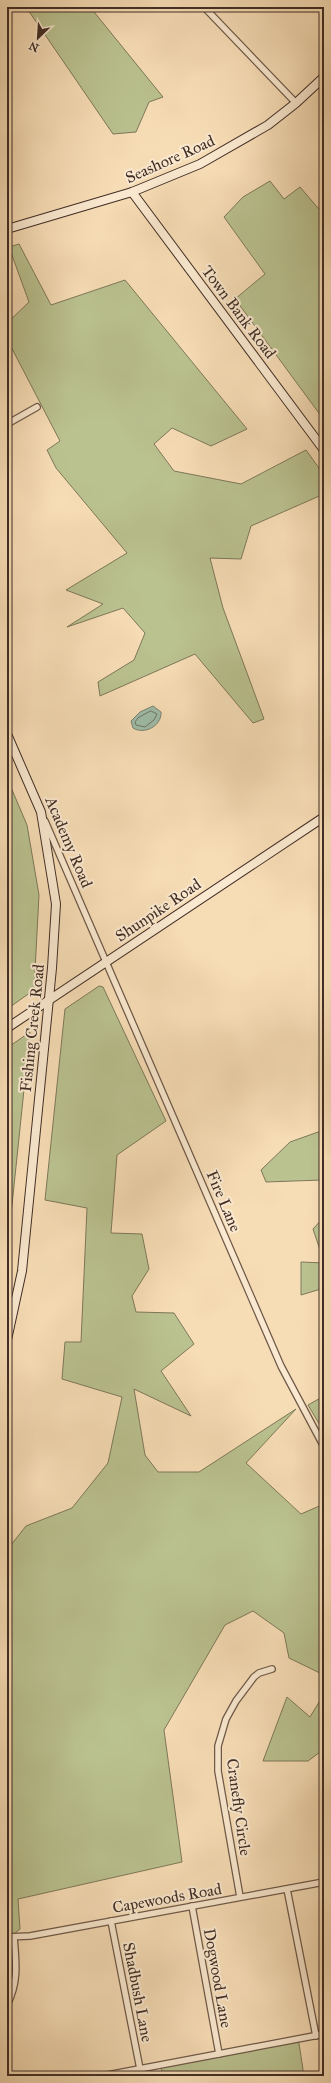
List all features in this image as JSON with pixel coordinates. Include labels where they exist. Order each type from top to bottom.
[{"type":"street","points":[[204,7],[296,103]]},
{"type":"street","name":"Seashore Road","points":[[7,230],[132,192],[200,164],[256,134],[296,103],[324,77]]},
{"type":"street","name":"Town Bank Road","points":[[132,192],[324,450]]},
{"type":"street","points":[[7,424],[38,407]]},
{"type":"street","name":"Academy Road","points":[[7,734],[106,962]]},
{"type":"street","name":"Fishing Creek Road","points":[[7,1340],[22,1270],[49,1000],[56,904],[41,812]]},
{"type":"street","name":"Shunpike Road","points":[[7,1028],[324,817]]},
{"type":"street","name":"Fire Lane","points":[[106,962],[281,1366],[324,1447]]},
{"type":"street","name":"Cranefly Circle","points":[[240,1898],[218,1771],[218,1746],[226,1719],[236,1701],[254,1677],[259,1673],[272,1669]]},
{"type":"street","name":"Capewoods Road","points":[[7,1937],[111,1921],[324,1882]]},
{"type":"street","points":[[287,1889],[316,2036]]},
{"type":"street","name":"Dogwood Lane","points":[[192,1906],[219,2054]]},
{"type":"street","name":"Shadbush Lane","points":[[111,1921],[140,2069]]},
{"type":"street","points":[[7,2005],[13,1992],[17,1977],[14,1937]]},
{"type":"street","points":[[102,2076],[324,2034]]},
{"type":"green space","points":[[26,7],[90,7],[163,97],[149,102],[136,132],[113,134]]},
{"type":"green space","points":[[270,181],[284,199],[300,187],[324,215],[324,420],[235,299],[265,274],[224,217],[243,197]]},
{"type":"green space","points":[[19,244],[51,305],[125,280],[247,429],[211,446],[172,428],[154,444],[174,471],[241,484],[306,450],[324,475],[324,494],[251,526],[241,559],[210,558],[223,608],[264,719],[253,723],[195,654],[100,696],[98,682],[134,660],[145,633],[123,608],[67,627],[103,604],[66,590],[127,553],[56,468],[47,450],[60,441],[7,339],[7,323],[29,302],[9,247]]},
{"type":"green space","points":[[7,778],[27,825],[39,895],[34,990],[7,1009]]},
{"type":"green space","points":[[99,986],[103,987],[166,1121],[117,1155],[111,1233],[142,1234],[149,1269],[132,1296],[136,1312],[174,1313],[194,1344],[161,1371],[191,1416],[134,1389],[145,1455],[158,1472],[199,1472],[296,1409],[246,1463],[301,1514],[324,1504],[324,1675],[289,1658],[284,1633],[253,1611],[225,1625],[164,1730],[182,1862],[18,1899],[20,1929],[7,1940],[7,1550],[26,1526],[72,1508],[108,1463],[122,1397],[62,1379],[65,1342],[81,1342],[87,1208],[45,1200],[65,1009]]},
{"type":"green space","points":[[30,1032],[7,1253],[7,1048]]},
{"type":"green space","points":[[324,1087],[324,1186],[322,1180],[266,1182],[261,1170],[290,1142],[321,1131]]},
{"type":"green space","points":[[324,1217],[324,1262],[313,1229]]},
{"type":"green space","points":[[301,1262],[324,1263],[324,1288],[301,1295]]},
{"type":"green space","points":[[324,1396],[324,1432],[308,1405]]},
{"type":"green space","points":[[324,1694],[324,1749],[308,1761],[263,1761],[287,1697],[310,1717]]},
{"type":"green space","points":[[298,2037],[304,2076],[163,2076],[160,2064]]},
{"type":"water","points":[[153,706],[161,712],[159,721],[152,728],[147,730],[137,730],[133,728],[131,721],[140,712]]}]
